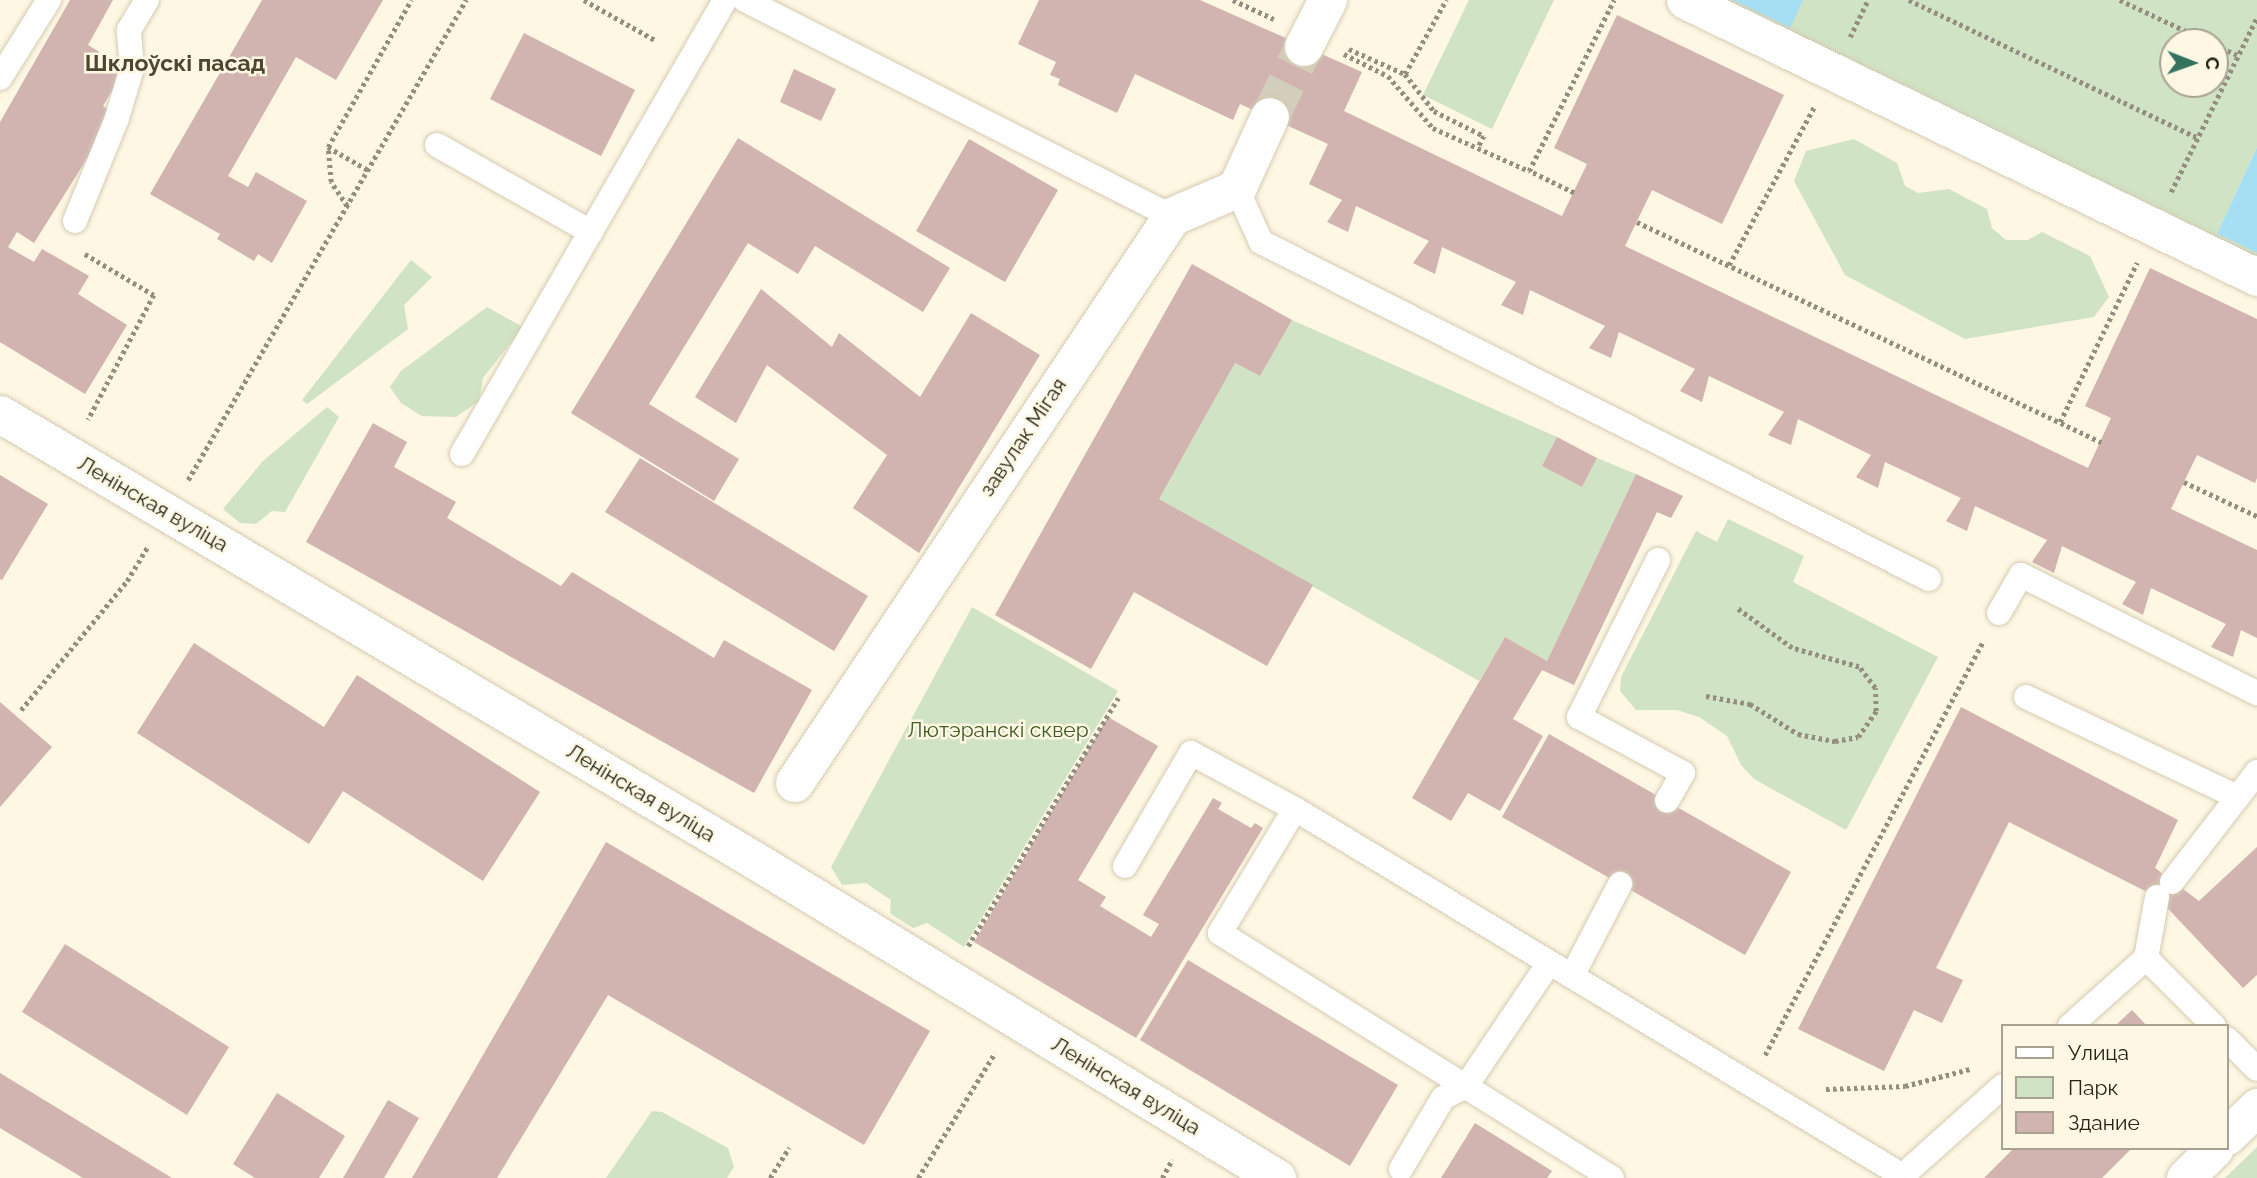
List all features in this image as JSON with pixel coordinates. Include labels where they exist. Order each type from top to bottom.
[{"type":"street","points":[[1685,0],[2257,277]]},
{"type":"street","points":[[1172,217],[1237,189],[1270,117]]},
{"type":"street","name":"завулак Мігая","points":[[795,783],[1172,217]]},
{"type":"street","name":"Ленінская вуліца","points":[[0,414],[1277,1178]]},
{"type":"street","points":[[2229,1134],[2257,1107]]},
{"type":"street","points":[[2185,1178],[2213,1150]]},
{"type":"lane","points":[[0,78],[49,0]]},
{"type":"lane","points":[[75,221],[117,118],[132,68],[129,30],[147,0]]},
{"type":"lane","points":[[462,454],[725,0]]},
{"type":"lane","points":[[745,0],[1172,217]]},
{"type":"lane","points":[[437,145],[591,232]]},
{"type":"lane","points":[[1237,189],[1261,242],[1929,579]]},
{"type":"lane","points":[[1658,560],[1579,717],[1683,773],[1667,801]]},
{"type":"lane","points":[[2000,613],[2021,575],[2257,693]]},
{"type":"lane","points":[[2026,697],[2238,797]]},
{"type":"lane","points":[[1125,866],[1191,753],[1294,809],[1902,1177],[2002,1087]]},
{"type":"lane","points":[[2072,1024],[2146,958],[2164,889],[2257,772]]},
{"type":"lane","points":[[1294,809],[1220,933],[1612,1178]]},
{"type":"lane","points":[[1572,976],[1620,884]]},
{"type":"lane","points":[[2146,958],[2212,1024]]},
{"type":"lane","points":[[1401,1169],[1443,1098],[1466,1086],[1549,962]]},
{"type":"lane","points":[[2229,1041],[2257,1069]]},
{"type":"path","points":[[347,206],[331,182],[328,147],[411,0]]},
{"type":"path","points":[[22,710],[127,581],[467,0]]},
{"type":"path","points":[[584,0],[655,40]]},
{"type":"path","points":[[1405,74],[1446,0]]},
{"type":"path","points":[[1529,170],[1614,0]]},
{"type":"path","points":[[1909,0],[2196,137]]},
{"type":"path","points":[[2120,0],[2179,28]]},
{"type":"path","points":[[2060,422],[2196,137],[2257,17]]},
{"type":"path","points":[[1314,26],[1405,74],[1434,111],[1484,136],[1478,148]]},
{"type":"path","points":[[2229,51],[2237,55]]},
{"type":"path","points":[[1729,265],[1833,72]]},
{"type":"path","points":[[1388,76],[1433,128],[1574,193]]},
{"type":"path","points":[[328,147],[368,170]]},
{"type":"path","points":[[70,455],[154,295],[76,249],[75,221]]},
{"type":"path","points":[[1637,222],[2101,442]]},
{"type":"path","points":[[2184,482],[2257,516]]},
{"type":"path","points":[[1706,696],[1750,705],[1798,734],[1835,741],[1858,737],[1876,711],[1875,688],[1859,667],[1793,648],[1738,609]]},
{"type":"path","points":[[1750,1084],[2000,613]]},
{"type":"path","points":[[966,949],[1118,698]]},
{"type":"path","points":[[918,1178],[1015,1019]]},
{"type":"path","points":[[1782,1103],[1821,1089],[1905,1086],[1975,1068]]},
{"type":"path","points":[[770,1178],[789,1147]]},
{"type":"green space","points":[[1469,0],[1554,0],[1492,129],[1423,95]]},
{"type":"green space","points":[[1711,0],[2257,0],[2257,147],[2217,234],[2257,253],[2257,261]]},
{"type":"green space","points":[[1854,139],[1897,163],[1905,186],[1918,193],[1949,189],[1987,209],[1992,228],[2006,240],[2028,240],[2042,232],[2090,256],[2109,297],[2094,317],[1965,339],[1845,275],[1794,181],[1806,151]]},
{"type":"green space","points":[[411,260],[432,277],[404,305],[408,329],[307,404],[302,400]]},
{"type":"green space","points":[[487,307],[523,327],[483,378],[479,401],[456,417],[422,416],[401,403],[390,387],[401,371]]},
{"type":"green space","points":[[1292,320],[1557,437],[1542,466],[1582,487],[1597,458],[1636,474],[1547,661],[1505,637],[1479,681],[1159,499],[1235,363],[1260,376]]},
{"type":"green space","points":[[327,407],[339,417],[285,512],[272,511],[256,524],[240,523],[223,509],[263,461]]},
{"type":"green space","points":[[1728,519],[1804,556],[1793,582],[1938,657],[1846,830],[1754,779],[1741,765],[1727,736],[1699,717],[1677,710],[1636,710],[1620,691],[1621,677],[1696,531],[1717,542]]},
{"type":"green space","name":"Лютэранскі сквер","points":[[972,607],[1118,691],[964,947],[927,923],[913,928],[890,913],[891,900],[866,883],[842,885],[831,867]]},
{"type":"green space","points":[[652,1111],[662,1112],[728,1148],[734,1167],[727,1178],[606,1178]]},
{"type":"green space","points":[[2257,1147],[2257,1178],[2225,1178]]},
{"type":"water","points":[[1731,0],[1803,0],[1790,28]]},
{"type":"water","points":[[2257,147],[2257,253],[2217,234]]},
{"type":"building","points":[[70,0],[113,0],[88,45],[126,68],[103,106],[115,114],[34,243],[17,232],[8,247],[34,262],[42,249],[89,276],[78,294],[127,325],[85,394],[0,342],[0,122]]},
{"type":"building","points":[[262,0],[383,0],[336,80],[296,57],[228,176],[248,187],[256,172],[307,201],[272,263],[258,254],[254,261],[217,239],[220,234],[150,194]]},
{"type":"building","points":[[1039,0],[1200,0],[1362,72],[1344,111],[1562,216],[1587,164],[1554,148],[1617,15],[1784,95],[1722,224],[1652,190],[1625,246],[2088,468],[2111,418],[2085,406],[2150,268],[2257,319],[2255,483],[2197,455],[2171,509],[2257,550],[2257,638],[2241,630],[2233,657],[2211,647],[2226,624],[2151,588],[2143,615],[2122,604],[2136,582],[2062,546],[2054,573],[2032,562],[2047,540],[1975,506],[1967,531],[1946,521],[1961,498],[1885,462],[1878,488],[1856,477],[1871,455],[1798,419],[1791,445],[1768,435],[1784,412],[1709,376],[1702,402],[1680,391],[1695,369],[1619,332],[1611,358],[1589,348],[1605,326],[1530,290],[1523,315],[1501,305],[1516,282],[1442,247],[1435,274],[1413,263],[1429,241],[1356,206],[1348,232],[1327,222],[1342,200],[1309,184],[1328,144],[1240,104],[1233,120],[1135,74],[1117,113],[1058,85],[1060,79],[1050,75],[1056,62],[1018,44]]},
{"type":"building","points":[[524,33],[635,90],[601,156],[490,99]]},
{"type":"building","points":[[794,69],[836,89],[821,121],[780,102]]},
{"type":"building","points":[[738,138],[950,268],[923,312],[815,246],[798,274],[748,243],[649,404],[739,459],[714,501],[571,413]]},
{"type":"building","points":[[969,139],[1058,190],[1005,282],[916,231]]},
{"type":"building","points":[[1192,264],[1292,320],[1260,376],[1235,363],[1159,499],[1313,585],[1267,666],[1134,592],[1091,669],[995,615]]},
{"type":"building","points":[[761,289],[832,347],[839,333],[920,397],[971,313],[1040,355],[919,553],[853,508],[887,455],[767,365],[736,423],[695,397]]},
{"type":"building","points":[[373,423],[407,442],[394,467],[456,502],[447,518],[561,586],[572,572],[714,658],[724,640],[812,690],[754,793],[306,542]]},
{"type":"building","points":[[1557,437],[1597,458],[1582,487],[1542,466]]},
{"type":"building","points":[[640,458],[868,596],[834,651],[605,512]]},
{"type":"building","points":[[1636,474],[1683,496],[1671,518],[1657,512],[1574,685],[1542,670],[1513,719],[1543,736],[1500,811],[1468,793],[1451,821],[1412,798],[1505,637],[1547,661]]},
{"type":"building","points":[[0,475],[48,504],[2,580],[0,579]]},
{"type":"building","points":[[194,643],[324,727],[357,675],[540,792],[483,881],[343,791],[309,844],[137,733]]},
{"type":"building","points":[[0,702],[52,747],[0,807]]},
{"type":"building","points":[[1961,707],[2178,820],[2155,868],[2199,901],[2257,847],[2257,975],[2243,988],[2157,897],[2009,822],[1936,968],[1963,980],[1942,1023],[1914,1010],[1884,1071],[1798,1029]]},
{"type":"building","points":[[1108,717],[1158,746],[1078,880],[1106,897],[1100,906],[1151,937],[1159,924],[1143,915],[1213,798],[1222,803],[1218,809],[1251,828],[1255,823],[1263,828],[1136,1038],[974,942]]},
{"type":"building","points":[[1549,734],[1791,872],[1745,955],[1502,817]]},
{"type":"building","points":[[606,842],[930,1031],[864,1145],[608,995],[497,1178],[412,1178]]},
{"type":"building","points":[[65,944],[229,1047],[187,1115],[22,1012]]},
{"type":"building","points":[[1188,960],[1398,1085],[1350,1166],[1140,1040]]},
{"type":"building","points":[[2132,1010],[2145,1024],[2117,1024]]},
{"type":"building","points":[[0,1073],[172,1178],[83,1178],[0,1128]]},
{"type":"building","points":[[277,1093],[345,1136],[319,1178],[255,1178],[233,1164]]},
{"type":"building","points":[[388,1100],[419,1118],[384,1178],[343,1178]]},
{"type":"building","points":[[1475,1123],[1552,1171],[1547,1178],[1441,1178]]},
{"type":"building","points":[[2012,1150],[2130,1150],[2102,1178],[1984,1178]]},
{"type":"tunnel","points":[[1270,117],[1304,47]]},
{"type":"district","name":"Шклоўскі пасад","points":[[175,63]]}]
